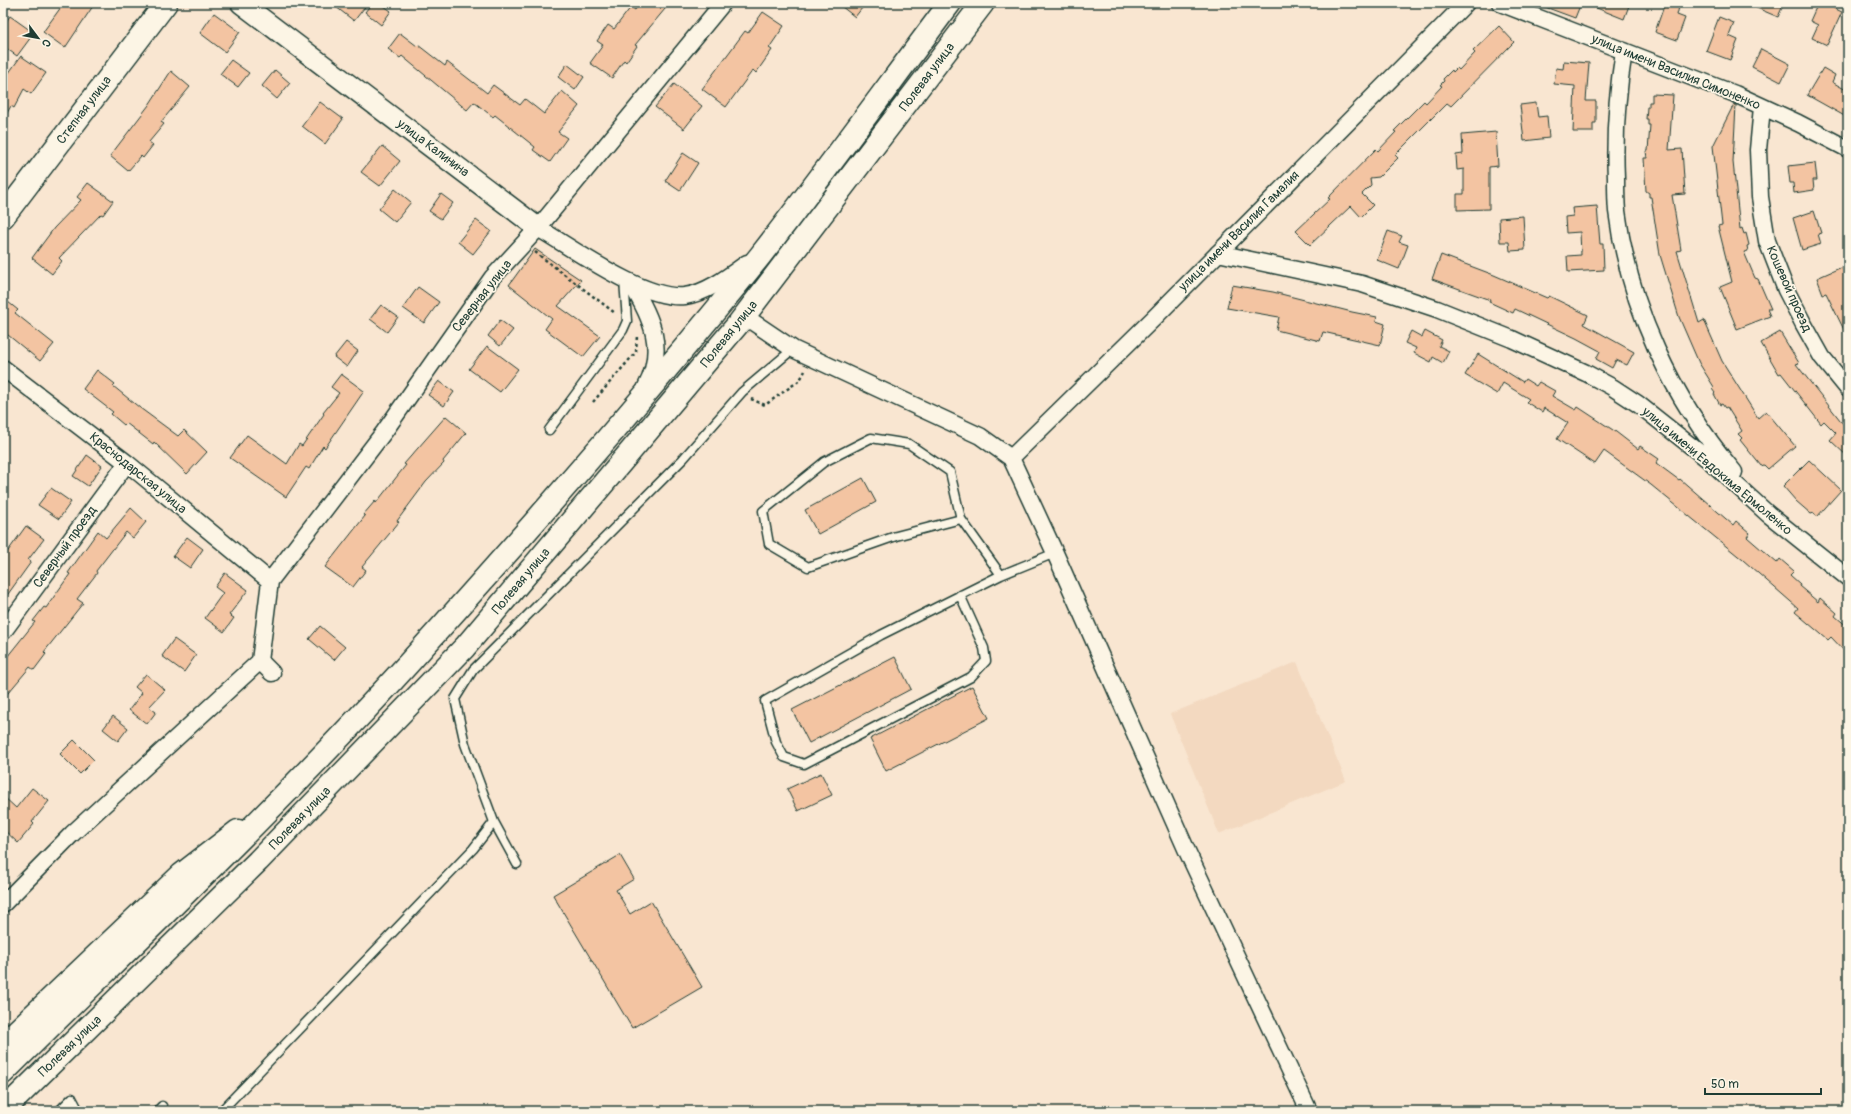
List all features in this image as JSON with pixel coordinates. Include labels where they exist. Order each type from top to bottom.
[{"type":"main road","name":"Степная улица","points":[[3,217],[166,3]]},
{"type":"main road","name":"Полевая улица","points":[[3,1073],[280,798],[406,665],[634,407],[762,253],[950,3]]},
{"type":"main road","name":"Полевая улица","points":[[3,1111],[258,861],[465,647],[691,381],[744,316],[983,3]]},
{"type":"main road","points":[[3,1044],[181,875],[280,798]]},
{"type":"street","name":"улица Калинина","points":[[241,3],[538,228],[628,282],[663,295],[686,296],[718,284],[762,253]]},
{"type":"street","name":"Северная улица","points":[[270,581],[384,432],[492,278],[538,228],[723,3]]},
{"type":"street","name":"улица имени Василия Гамалия","points":[[1011,458],[1153,319],[1466,3]]},
{"type":"street","name":"улица имени Василия Симоненко","points":[[1500,3],[1692,77],[1798,123],[1848,149]]},
{"type":"street","points":[[1624,51],[1617,92],[1615,149],[1617,210],[1626,259],[1642,317],[1665,366],[1692,415],[1725,462],[1768,514]]},
{"type":"street","name":"Кошевой проезд","points":[[1762,107],[1758,150],[1760,197],[1767,241],[1786,290],[1803,323],[1822,357],[1848,389]]},
{"type":"street","name":"улица имени Евдокима Ермоленко","points":[[1218,253],[1362,284],[1437,309],[1512,339],[1586,373],[1612,387],[1638,404],[1710,461],[1768,514],[1848,578]]},
{"type":"street","points":[[628,282],[645,307],[653,327],[656,349],[653,373],[634,407]]},
{"type":"street","points":[[744,316],[793,349],[980,436],[1011,458],[1055,553],[1187,851],[1309,1111]]},
{"type":"street","name":"Краснодарская улица","points":[[3,368],[127,463],[270,581]]},
{"type":"street","name":"Северный проезд","points":[[3,632],[127,463]]},
{"type":"street","points":[[3,904],[72,834],[260,661],[270,581]]},
{"type":"street","points":[[260,661],[272,673]]},
{"type":"lane","points":[[549,430],[623,330],[627,321],[628,282]]},
{"type":"lane","points":[[517,864],[494,822],[465,744],[455,699],[473,670],[683,459],[742,392],[793,349]]},
{"type":"lane","points":[[961,519],[896,536],[808,567],[769,544],[763,511],[824,462],[871,438],[910,444],[950,472],[961,519],[1001,575]]},
{"type":"lane","points":[[960,595],[984,648],[986,661],[971,678],[804,764],[784,757],[776,742],[765,701],[881,635],[960,595],[1001,575],[1055,553]]},
{"type":"lane","points":[[222,1111],[473,849],[494,822]]},
{"type":"lane","points":[[59,1111],[72,1098],[79,1111]]},
{"type":"lane","points":[[157,1111],[162,1106],[165,1111]]},
{"type":"path","points":[[524,244],[637,329],[636,352],[593,402]]},
{"type":"path","points":[[742,392],[751,399],[766,405],[800,380],[813,358]]},
{"type":"shaded area","points":[[1297,662],[1346,781],[1219,834],[1170,714]]},
{"type":"building","points":[[64,3],[95,3],[65,48],[43,32]]},
{"type":"building","points":[[331,3],[368,3],[354,21]]},
{"type":"building","points":[[372,3],[380,3],[391,11],[381,25],[365,12]]},
{"type":"building","points":[[640,3],[670,3],[635,45],[637,46],[626,62],[624,60],[612,78],[590,63],[603,45],[597,41],[608,25],[614,29],[631,7],[635,10]]},
{"type":"building","points":[[837,3],[866,3],[855,17]]},
{"type":"building","points":[[1581,3],[1575,18],[1537,4]]},
{"type":"building","points":[[1584,3],[1630,3],[1624,19]]},
{"type":"building","points":[[1665,3],[1679,7],[1677,15],[1685,18],[1677,40],[1655,32]]},
{"type":"building","points":[[1745,3],[1784,3],[1778,17]]},
{"type":"building","points":[[1818,3],[1823,3],[1842,12],[1827,45],[1812,38],[1818,25],[1810,21]]},
{"type":"building","points":[[763,12],[784,26],[769,48],[772,50],[756,73],[753,70],[726,107],[702,89],[745,31],[748,33]]},
{"type":"building","points":[[214,13],[240,32],[225,52],[200,33]]},
{"type":"building","points":[[10,16],[34,33],[17,56],[3,46],[3,26]]},
{"type":"building","points":[[1719,17],[1734,23],[1729,36],[1738,40],[1730,60],[1706,51]]},
{"type":"building","points":[[1499,26],[1514,42],[1451,106],[1447,103],[1395,155],[1398,158],[1379,177],[1370,178],[1371,185],[1362,194],[1373,205],[1361,217],[1351,206],[1310,245],[1296,231],[1330,199],[1328,198],[1376,149],[1378,151],[1396,132],[1394,131],[1424,101],[1426,103],[1442,86],[1440,85],[1444,81],[1443,79],[1452,70],[1453,72],[1457,68],[1459,70],[1475,53],[1473,51]]},
{"type":"building","points":[[400,33],[445,66],[447,62],[487,93],[493,85],[520,105],[525,99],[544,114],[562,91],[579,106],[558,132],[567,138],[550,162],[533,150],[535,147],[495,115],[493,117],[474,102],[467,110],[402,56],[400,58],[388,49]]},
{"type":"building","points":[[1761,49],[1790,64],[1781,82],[1752,67]]},
{"type":"building","points":[[21,56],[46,73],[31,94],[24,89],[14,108],[11,106],[3,120],[3,81]]},
{"type":"building","points":[[231,60],[249,73],[238,87],[220,74]]},
{"type":"building","points":[[1564,61],[1589,63],[1586,101],[1596,101],[1596,123],[1593,123],[1593,132],[1573,132],[1575,86],[1554,84],[1556,68],[1563,69]]},
{"type":"building","points":[[567,64],[584,77],[575,90],[558,77]]},
{"type":"building","points":[[1823,68],[1835,75],[1832,82],[1848,91],[1848,118],[1807,95]]},
{"type":"building","points":[[275,70],[290,83],[277,99],[262,86]]},
{"type":"building","points":[[171,71],[190,87],[161,122],[164,124],[149,142],[153,145],[143,158],[141,156],[128,171],[110,156],[149,105]]},
{"type":"building","points":[[674,84],[702,106],[684,129],[655,107]]},
{"type":"building","points":[[1652,94],[1673,95],[1669,150],[1682,149],[1685,194],[1672,195],[1681,250],[1677,251],[1699,323],[1704,320],[1722,361],[1758,418],[1766,411],[1795,446],[1768,469],[1764,465],[1761,466],[1740,440],[1742,438],[1738,434],[1742,431],[1727,407],[1725,408],[1722,404],[1720,405],[1712,389],[1714,387],[1699,363],[1679,317],[1660,255],[1651,197],[1649,197],[1649,193],[1646,191],[1644,158],[1647,158],[1646,151],[1648,151],[1650,125],[1648,125],[1648,119],[1646,119],[1647,107],[1649,107],[1649,102],[1652,102]]},
{"type":"building","points":[[320,102],[343,119],[325,144],[302,126]]},
{"type":"building","points":[[1536,103],[1538,117],[1547,116],[1549,138],[1524,141],[1520,105]]},
{"type":"building","points":[[1734,104],[1736,105],[1733,162],[1740,229],[1742,228],[1744,234],[1746,233],[1749,245],[1747,246],[1748,251],[1744,252],[1771,309],[1767,309],[1770,316],[1737,329],[1720,287],[1732,282],[1718,226],[1722,225],[1713,146]]},
{"type":"building","points":[[1496,132],[1498,166],[1489,167],[1489,209],[1457,210],[1457,194],[1464,194],[1464,169],[1457,170],[1456,155],[1463,154],[1462,135]]},
{"type":"building","points":[[382,146],[400,161],[380,186],[361,172]]},
{"type":"building","points":[[683,153],[698,163],[680,191],[665,181]]},
{"type":"building","points":[[1815,163],[1817,180],[1813,180],[1814,190],[1794,193],[1793,183],[1790,183],[1788,166]]},
{"type":"building","points":[[88,183],[113,201],[103,215],[101,214],[59,258],[62,261],[52,274],[32,258],[54,228],[81,200],[77,197]]},
{"type":"building","points":[[395,189],[411,202],[395,222],[379,209]]},
{"type":"building","points":[[441,194],[453,203],[441,219],[429,211]]},
{"type":"building","points":[[1597,206],[1600,244],[1603,244],[1604,270],[1568,272],[1567,256],[1581,255],[1580,232],[1566,233],[1565,217],[1573,216],[1572,208]]},
{"type":"building","points":[[1814,211],[1821,233],[1818,234],[1821,244],[1802,250],[1793,218]]},
{"type":"building","points":[[1523,216],[1525,250],[1510,251],[1509,242],[1500,242],[1499,218]]},
{"type":"building","points":[[476,220],[491,231],[473,254],[458,242]]},
{"type":"building","points":[[1388,231],[1402,236],[1399,242],[1408,245],[1399,269],[1377,260]]},
{"type":"building","points":[[535,249],[581,280],[558,306],[600,336],[583,357],[545,329],[552,319],[509,285]]},
{"type":"building","points":[[1441,255],[1494,275],[1547,298],[1549,296],[1588,315],[1584,324],[1634,352],[1627,365],[1616,360],[1612,368],[1596,359],[1600,351],[1576,338],[1515,309],[1513,313],[1489,302],[1490,300],[1432,279]]},
{"type":"building","points":[[1842,267],[1848,283],[1848,338],[1826,293],[1823,294],[1817,278]]},
{"type":"building","points":[[1232,285],[1273,292],[1377,317],[1376,321],[1385,324],[1380,345],[1323,332],[1320,341],[1276,330],[1279,317],[1227,308]]},
{"type":"building","points":[[418,287],[439,302],[424,323],[403,308]]},
{"type":"building","points":[[3,298],[18,310],[15,313],[54,344],[40,361],[3,331]]},
{"type":"building","points":[[381,305],[398,317],[387,332],[370,319]]},
{"type":"building","points":[[500,320],[513,330],[500,346],[488,336]]},
{"type":"building","points":[[1411,331],[1422,337],[1425,331],[1442,340],[1439,346],[1449,351],[1443,363],[1433,357],[1431,362],[1414,353],[1416,348],[1405,343]]},
{"type":"building","points":[[1780,332],[1799,363],[1796,364],[1844,425],[1848,421],[1848,457],[1830,440],[1836,433],[1824,421],[1821,424],[1781,373],[1779,374],[1761,343]]},
{"type":"building","points":[[346,342],[358,351],[347,367],[334,357]]},
{"type":"building","points":[[487,346],[518,369],[500,392],[469,369]]},
{"type":"building","points":[[1478,354],[1523,382],[1525,379],[1536,386],[1539,382],[1555,391],[1552,396],[1576,410],[1578,407],[1616,432],[1638,449],[1640,446],[1659,459],[1656,463],[1679,480],[1680,479],[1733,525],[1736,521],[1750,533],[1747,537],[1777,563],[1780,559],[1794,571],[1790,575],[1800,584],[1799,586],[1818,602],[1820,598],[1837,613],[1835,616],[1848,627],[1848,655],[1831,637],[1828,640],[1795,612],[1798,608],[1743,560],[1651,485],[1604,451],[1595,464],[1557,439],[1568,423],[1544,408],[1542,412],[1526,402],[1529,399],[1503,383],[1497,394],[1465,375]]},
{"type":"building","points":[[97,370],[115,384],[113,386],[140,408],[178,436],[184,430],[207,452],[187,474],[154,442],[153,444],[126,423],[124,425],[111,414],[113,412],[83,389]]},
{"type":"building","points":[[341,374],[364,391],[325,448],[323,446],[309,469],[306,467],[286,497],[230,458],[247,435],[287,464],[299,444],[302,446],[324,414],[323,413],[339,393],[331,387]]},
{"type":"building","points":[[439,381],[454,392],[444,406],[428,395]]},
{"type":"building","points":[[446,416],[466,433],[443,461],[444,463],[426,482],[397,521],[399,522],[362,567],[366,570],[353,587],[325,567],[365,516],[363,515],[375,501],[376,503],[406,465],[404,464]]},
{"type":"building","points":[[87,455],[102,466],[88,486],[73,476]]},
{"type":"building","points":[[1809,460],[1841,490],[1817,517],[1814,513],[1811,514],[1796,501],[1783,486]]},
{"type":"building","points":[[863,478],[876,502],[818,534],[805,510]]},
{"type":"building","points":[[51,488],[71,502],[59,519],[38,505]]},
{"type":"building","points":[[131,508],[146,522],[133,538],[126,532],[77,599],[83,603],[44,652],[46,654],[34,670],[30,667],[3,699],[3,662],[35,622],[33,621],[44,607],[46,608],[70,574],[68,573],[98,531],[106,538]]},
{"type":"building","points":[[26,526],[44,539],[28,560],[31,562],[3,601],[3,558]]},
{"type":"building","points":[[187,537],[203,549],[190,568],[173,556]]},
{"type":"building","points":[[225,573],[248,590],[229,615],[234,618],[224,632],[205,618],[223,593],[215,587]]},
{"type":"building","points":[[320,626],[345,647],[334,660],[309,639]]},
{"type":"building","points":[[174,639],[196,655],[184,672],[162,656]]},
{"type":"building","points":[[895,657],[911,689],[809,743],[792,710]]},
{"type":"building","points":[[146,674],[165,690],[149,707],[156,712],[147,724],[129,710],[142,693],[135,687]]},
{"type":"building","points":[[972,686],[989,718],[886,771],[870,739]]},
{"type":"building","points":[[113,716],[128,728],[118,741],[103,729]]},
{"type":"building","points":[[74,740],[94,760],[80,774],[60,754]]},
{"type":"building","points":[[821,773],[832,795],[798,811],[787,789]]},
{"type":"building","points":[[32,788],[49,801],[32,822],[34,824],[18,843],[3,829],[3,796],[16,808]]},
{"type":"building","points":[[620,855],[634,879],[616,890],[630,914],[651,901],[702,987],[632,1028],[553,895]]}]
